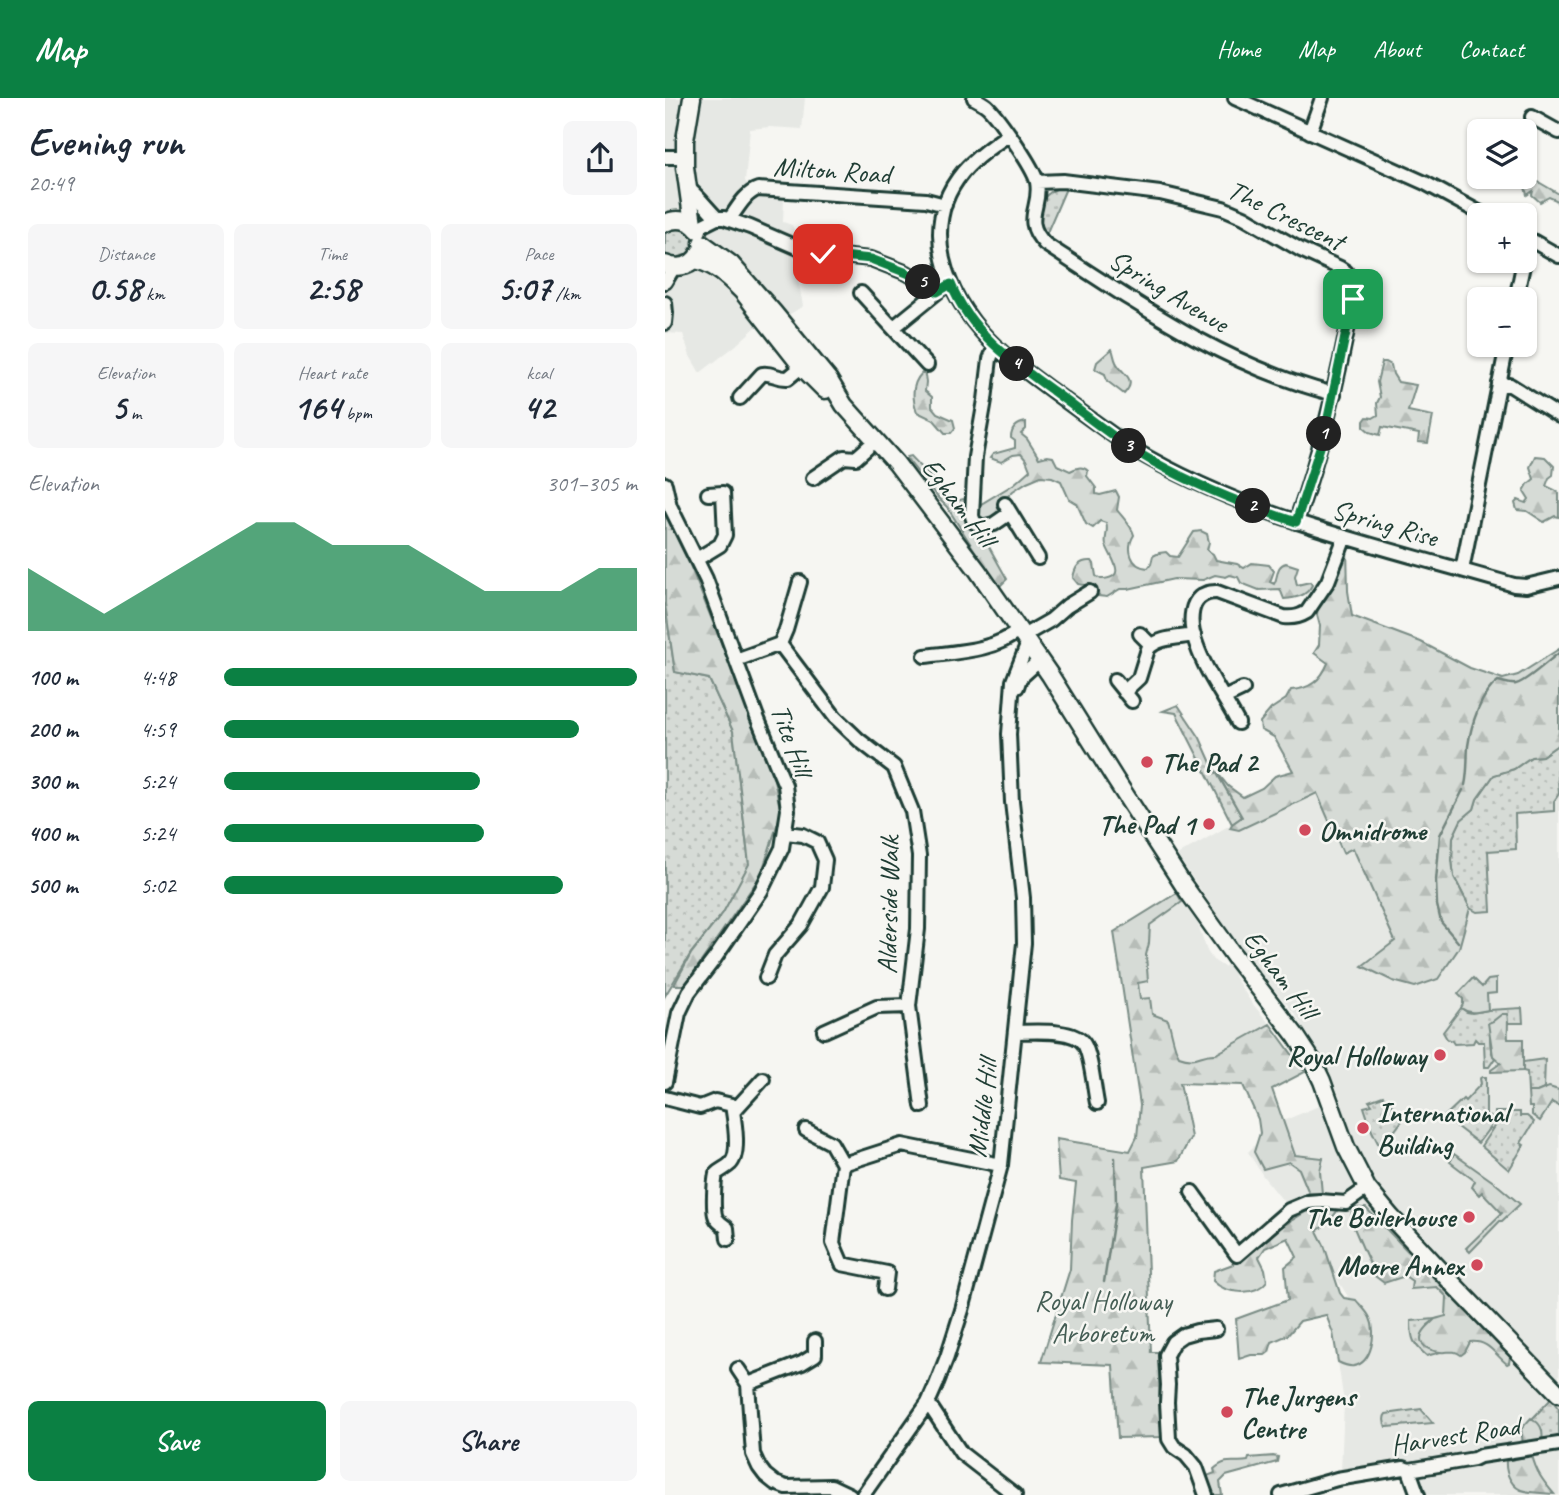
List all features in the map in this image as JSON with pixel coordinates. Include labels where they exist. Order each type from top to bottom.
[{"type":"main road","points":[[670,265],[685,266],[700,253],[685,157],[692,98]]},
{"type":"main road","points":[[669,221],[688,188]]},
{"type":"main road","points":[[669,221],[682,220],[698,233]]},
{"type":"main road","name":"Egham Hill","points":[[698,233],[731,264],[773,313],[806,363]]},
{"type":"main road","name":"Egham Hill","points":[[695,260],[715,268],[742,291],[806,363],[829,380],[844,405],[896,463],[946,528],[1040,660],[1184,886],[1313,1062],[1350,1158],[1367,1188],[1435,1265],[1559,1394]]},
{"type":"street","points":[[974,98],[993,103],[1008,135],[1037,182]]},
{"type":"street","points":[[1235,98],[1425,183],[1467,206]]},
{"type":"street","points":[[1310,132],[1322,98]]},
{"type":"street","points":[[1532,117],[1559,132]]},
{"type":"street","name":"Spring Rise","points":[[1008,135],[968,166],[955,184],[945,205],[939,241],[945,271],[960,301],[995,346],[1014,362],[1154,462],[1208,489],[1296,522],[1521,587],[1559,578]]},
{"type":"street","points":[[665,157],[685,157]]},
{"type":"street","name":"The Crescent","points":[[1037,182],[1063,181],[1160,193],[1223,208],[1346,272],[1353,284],[1353,299],[1334,394],[1315,468],[1296,522]]},
{"type":"street","name":"Spring Avenue","points":[[1037,182],[1033,220],[1036,232],[1045,244],[1162,320],[1203,342],[1242,361],[1334,394]]},
{"type":"street","points":[[688,188],[724,220],[810,253],[871,259],[907,273],[937,292]]},
{"type":"street","name":"Milton Road","points":[[724,220],[752,191],[758,189],[926,200],[945,205]]},
{"type":"street","points":[[698,233],[708,221],[724,220]]},
{"type":"street","points":[[1537,243],[1559,256]]},
{"type":"street","points":[[665,282],[670,265]]},
{"type":"street","points":[[893,328],[951,284]]},
{"type":"street","points":[[861,293],[927,365]]},
{"type":"street","points":[[665,303],[665,323]]},
{"type":"street","points":[[995,346],[990,359],[977,444],[972,519],[983,527],[989,527],[1007,509],[1038,558]]},
{"type":"street","points":[[1462,570],[1504,357]]},
{"type":"street","points":[[740,398],[762,374],[785,379],[806,363]]},
{"type":"street","points":[[1499,383],[1510,385],[1559,416]]},
{"type":"street","points":[[813,478],[844,457],[856,458],[876,440]]},
{"type":"street","name":"Tite Hill","points":[[665,484],[674,517],[697,559],[785,785],[788,810],[782,848],[761,891],[689,992],[678,1013],[665,1082]]},
{"type":"street","points":[[697,559],[720,545],[725,535],[722,490],[708,494]]},
{"type":"street","points":[[1238,723],[1201,655],[1194,635],[1194,604],[1207,592],[1222,593],[1284,617],[1302,615],[1307,612],[1328,581],[1345,537]]},
{"type":"street","points":[[736,660],[780,644],[800,582]]},
{"type":"street","points":[[925,656],[992,646],[1014,635],[1024,637],[1090,592]]},
{"type":"street","points":[[1140,634],[1151,645]]},
{"type":"street","points":[[1115,680],[1128,696],[1139,678],[1151,645],[1194,635]]},
{"type":"street","name":"Middle Hill","points":[[863,1495],[928,1403],[962,1310],[1001,1165],[1024,943],[1009,734],[1013,681],[1024,637]]},
{"type":"street","name":"Alderside Walk","points":[[780,644],[835,717],[894,767],[912,811],[919,856],[918,917],[909,1006],[922,1106]]},
{"type":"street","name":"Middle Hill","points":[[1012,697],[1020,678],[1040,660]]},
{"type":"street","points":[[1224,698],[1243,689]]},
{"type":"street","points":[[766,978],[775,956],[801,925],[822,887],[825,860],[817,842],[803,835],[786,833]]},
{"type":"street","name":"Alderside Walk","points":[[824,1031],[877,1007],[909,1006]]},
{"type":"street","points":[[1015,1032],[1056,1033],[1079,1038],[1089,1057],[1097,1103]]},
{"type":"street","points":[[733,1112],[763,1079]]},
{"type":"street","points":[[665,1098],[700,1107],[715,1101],[731,1105],[736,1155],[731,1163],[716,1174],[714,1187],[715,1216],[727,1228],[728,1239]]},
{"type":"street","points":[[806,1130],[831,1143],[843,1164],[833,1243],[842,1264],[887,1273],[885,1289]]},
{"type":"street","points":[[843,1164],[902,1145],[1001,1165]]},
{"type":"street","points":[[1192,1192],[1237,1255],[1289,1210],[1308,1202],[1346,1203],[1367,1188]]},
{"type":"street","points":[[1206,1495],[1196,1467],[1168,1439],[1166,1355],[1173,1342],[1184,1335],[1216,1329]]},
{"type":"street","points":[[748,1384],[801,1363],[816,1353]]},
{"type":"street","points":[[738,1368],[748,1384],[753,1454],[758,1467],[765,1475],[786,1487],[831,1486],[851,1495]]},
{"type":"street","points":[[928,1403],[961,1453],[1014,1495]]},
{"type":"street","name":"Harvest Road","points":[[1281,1495],[1338,1479],[1404,1468],[1409,1470],[1558,1444]]},
{"type":"street","points":[[1409,1470],[1418,1495]]},
{"type":"shaded area","points":[[665,98],[805,98],[802,129],[750,129],[745,181],[758,196],[784,198],[783,222],[792,225],[794,230],[793,252],[803,306],[787,316],[757,326],[700,373],[690,356],[683,334],[665,333]]},
{"type":"shaded area","name":"Royal Holloway","points":[[1319,633],[1421,642],[1470,668],[1503,679],[1518,675],[1559,649],[1559,1495],[1424,1495],[1413,1462],[1341,1471],[1344,1403],[1338,1362],[1370,1344],[1364,1322],[1305,1228],[1263,1176],[1248,1152],[1276,1124],[1340,1097],[1327,1065],[1295,1014],[1251,962],[1234,976],[1273,1028],[1181,1073],[1137,1047],[1134,985],[1150,925],[1182,902],[1198,924],[1213,960],[1224,967],[1242,951],[1177,855],[1232,824],[1305,775],[1317,682],[1329,663],[1314,653],[1319,645]]},
{"type":"green space","points":[[1537,181],[1559,194],[1559,206],[1556,200],[1549,197],[1540,202],[1532,195],[1533,191],[1527,195],[1526,189],[1537,189]]},
{"type":"green space","points":[[1067,186],[1045,237],[1038,221],[1040,205],[1050,193]]},
{"type":"green space","points":[[675,227],[686,229],[694,242],[689,255],[682,259],[674,259],[665,254],[665,234]]},
{"type":"green space","points":[[1112,349],[1118,366],[1129,380],[1130,384],[1124,394],[1107,381],[1105,374],[1095,369],[1097,362]]},
{"type":"green space","points":[[1382,362],[1391,365],[1398,382],[1416,385],[1408,411],[1433,416],[1428,443],[1418,442],[1419,434],[1382,427],[1380,435],[1364,427],[1367,417],[1378,415],[1377,403],[1380,397],[1377,382]]},
{"type":"green space","points":[[922,373],[925,375],[925,391],[932,397],[932,407],[937,413],[953,420],[955,428],[951,433],[945,433],[934,420],[917,412],[913,391]]},
{"type":"green space","points":[[1026,422],[1026,429],[1021,434],[1039,458],[1053,457],[1057,465],[1070,471],[1086,469],[1087,476],[1096,488],[1096,494],[1116,491],[1119,497],[1117,510],[1134,535],[1130,546],[1131,556],[1142,567],[1148,568],[1153,556],[1159,553],[1166,552],[1170,556],[1178,557],[1194,532],[1201,531],[1207,534],[1207,550],[1216,560],[1244,568],[1252,563],[1269,565],[1274,571],[1270,582],[1274,584],[1279,569],[1286,563],[1298,567],[1295,576],[1297,585],[1310,582],[1310,589],[1301,596],[1284,599],[1280,589],[1259,590],[1241,583],[1238,577],[1215,575],[1203,580],[1174,579],[1120,589],[1107,597],[1098,596],[1092,586],[1078,584],[1073,578],[1078,565],[1088,561],[1092,561],[1096,576],[1101,579],[1114,575],[1116,567],[1106,545],[1106,523],[1100,521],[1093,528],[1086,524],[1077,504],[1069,499],[1061,481],[1041,476],[1013,491],[1004,500],[1002,515],[990,521],[977,517],[966,518],[972,528],[984,538],[1007,579],[999,587],[947,507],[907,457],[911,456],[954,502],[963,499],[976,507],[1014,484],[1030,470],[1021,454],[1001,462],[990,458],[993,454],[1015,448],[1015,441],[1011,438],[1013,429]]},
{"type":"green space","points":[[1535,456],[1545,457],[1554,466],[1553,475],[1546,486],[1559,493],[1559,517],[1555,516],[1544,522],[1527,511],[1517,510],[1515,503],[1518,500],[1526,503],[1529,499],[1524,491],[1534,479],[1530,467]]},
{"type":"green space","points":[[665,514],[690,565],[772,770],[781,813],[761,875],[685,985],[674,985],[691,954],[723,913],[749,864],[733,731],[709,679],[675,672],[665,604]]},
{"type":"green space","points":[[1347,548],[1348,591],[1352,616],[1421,642],[1470,668],[1503,679],[1518,675],[1559,649],[1559,744],[1542,756],[1531,757],[1514,769],[1494,775],[1477,799],[1474,809],[1461,820],[1453,837],[1452,860],[1454,877],[1470,908],[1459,948],[1438,979],[1415,987],[1393,981],[1362,966],[1395,941],[1353,848],[1343,853],[1317,793],[1239,830],[1230,828],[1242,817],[1216,771],[1228,786],[1243,797],[1262,788],[1275,776],[1293,771],[1274,737],[1261,730],[1260,722],[1271,709],[1286,699],[1291,690],[1309,686],[1318,679],[1328,663],[1314,653],[1319,645],[1318,604],[1330,590],[1344,563]]},
{"type":"green space","points":[[665,604],[675,672],[709,679],[733,731],[749,865],[723,913],[691,953],[665,996]]},
{"type":"green space","points":[[1178,705],[1200,738],[1242,817],[1232,824],[1176,713],[1163,711]]},
{"type":"green space","points":[[1559,744],[1559,794],[1554,801],[1554,811],[1515,814],[1516,849],[1488,851],[1491,911],[1477,912],[1470,908],[1454,877],[1453,837],[1461,820],[1474,809],[1477,799],[1494,775],[1514,769],[1531,757],[1542,756]]},
{"type":"green space","name":"Royal Holloway Arboretum","points":[[1177,893],[1182,902],[1150,925],[1146,955],[1148,981],[1138,983],[1140,999],[1150,998],[1152,1014],[1168,1020],[1177,1052],[1185,1058],[1216,1054],[1270,1024],[1305,1072],[1272,1089],[1295,1155],[1323,1158],[1320,1171],[1322,1194],[1309,1193],[1299,1169],[1289,1162],[1263,1169],[1254,1152],[1260,1133],[1258,1119],[1243,1085],[1180,1083],[1191,1137],[1178,1161],[1144,1167],[1151,1352],[1158,1352],[1161,1437],[1118,1438],[1113,1365],[1041,1362],[1070,1269],[1076,1183],[1059,1180],[1056,1139],[1130,1151],[1137,1137],[1140,1105],[1114,932]]},
{"type":"green space","points":[[1473,978],[1482,987],[1488,980],[1496,979],[1496,993],[1487,994],[1488,1010],[1471,1012],[1461,1008],[1463,999],[1458,994]]},
{"type":"green space","points":[[1461,1008],[1472,1013],[1522,1008],[1523,1023],[1507,1023],[1490,1036],[1491,1051],[1495,1058],[1489,1067],[1485,1067],[1484,1042],[1475,1039],[1473,1043],[1454,1044],[1443,1032]]},
{"type":"green space","points":[[1502,1014],[1507,1014],[1508,1039],[1523,1039],[1523,1071],[1491,1072],[1501,1063],[1493,1056],[1488,1023]]},
{"type":"green space","points":[[1545,1059],[1544,1089],[1528,1092],[1527,1072],[1523,1071],[1523,1062]]},
{"type":"green space","points":[[1486,1077],[1486,1116],[1493,1117],[1490,1127],[1478,1143],[1444,1117],[1463,1099],[1465,1101],[1481,1084],[1480,1079]]},
{"type":"green space","points":[[1549,1087],[1559,1090],[1559,1106],[1552,1102],[1540,1121],[1532,1115],[1528,1092]]},
{"type":"green space","points":[[1383,1096],[1404,1118],[1381,1149],[1364,1107],[1372,1105],[1369,1101]]},
{"type":"green space","points":[[1495,1112],[1520,1112],[1520,1116],[1527,1116],[1534,1122],[1509,1170],[1481,1146],[1495,1125]]},
{"type":"green space","points":[[1454,1154],[1520,1204],[1470,1252],[1466,1248],[1502,1213],[1482,1192],[1479,1195],[1472,1187],[1475,1181],[1450,1162]]},
{"type":"green space","points":[[1331,1208],[1337,1211],[1329,1222],[1317,1231],[1340,1293],[1344,1298],[1356,1300],[1370,1318],[1373,1339],[1369,1353],[1360,1364],[1354,1366],[1338,1362],[1333,1333],[1326,1315],[1300,1321],[1288,1335],[1272,1342],[1265,1355],[1251,1355],[1239,1359],[1236,1319],[1288,1300],[1285,1267],[1297,1257],[1288,1238],[1265,1248],[1259,1257],[1267,1281],[1255,1290],[1240,1292],[1225,1289],[1213,1281],[1214,1271],[1233,1264],[1264,1238],[1310,1209]]},
{"type":"green space","points":[[1366,1208],[1510,1357],[1509,1363],[1487,1345],[1477,1342],[1470,1342],[1461,1355],[1425,1347],[1421,1341],[1423,1332],[1435,1319],[1446,1316],[1447,1297],[1437,1287],[1411,1289],[1412,1281],[1405,1276],[1384,1283],[1375,1276],[1351,1221],[1352,1210]]},
{"type":"green space","points":[[1436,1319],[1428,1325],[1429,1348],[1441,1352],[1427,1356],[1414,1341],[1411,1321]]},
{"type":"green space","points":[[1551,1399],[1559,1409],[1559,1434],[1554,1439],[1542,1441],[1532,1419]]},
{"type":"green space","points":[[1421,1409],[1433,1423],[1386,1427],[1386,1414]]},
{"type":"green space","points":[[1531,1418],[1541,1427],[1542,1441],[1523,1444],[1521,1429]]},
{"type":"green space","points":[[1532,1455],[1540,1476],[1554,1494],[1520,1490],[1510,1480],[1506,1461]]},
{"type":"green space","points":[[1278,1457],[1277,1462],[1226,1476],[1220,1482],[1222,1495],[1212,1495],[1207,1476],[1215,1473],[1214,1469],[1219,1465]]},
{"type":"waterway","points":[[1465,785],[1472,729],[1487,693],[1498,681],[1520,683],[1559,653]]},
{"type":"waterway","points":[[1458,942],[1441,922],[1436,881],[1440,835],[1463,790]]},
{"type":"waterway","points":[[1104,1282],[1116,1204],[1115,1158]]},
{"type":"place","name":"The Pad 2","points":[[1147,762]]},
{"type":"place","name":"The Pad 1","points":[[1209,824]]},
{"type":"place","name":"Omnidrome","points":[[1305,830]]},
{"type":"place","name":"Royal Holloway","points":[[1440,1055]]},
{"type":"place","name":"International Building","points":[[1363,1128]]},
{"type":"place","name":"The Boilerhouse","points":[[1469,1217]]},
{"type":"place","name":"Moore Annex","points":[[1477,1265]]},
{"type":"place","name":"The Jurgens Centre","points":[[1227,1412]]},
{"type":"route","points":[[823,254],[871,259],[907,273],[937,292],[951,284],[976,324],[997,349],[1133,449],[1202,486],[1296,522],[1325,432],[1353,299]]}]
